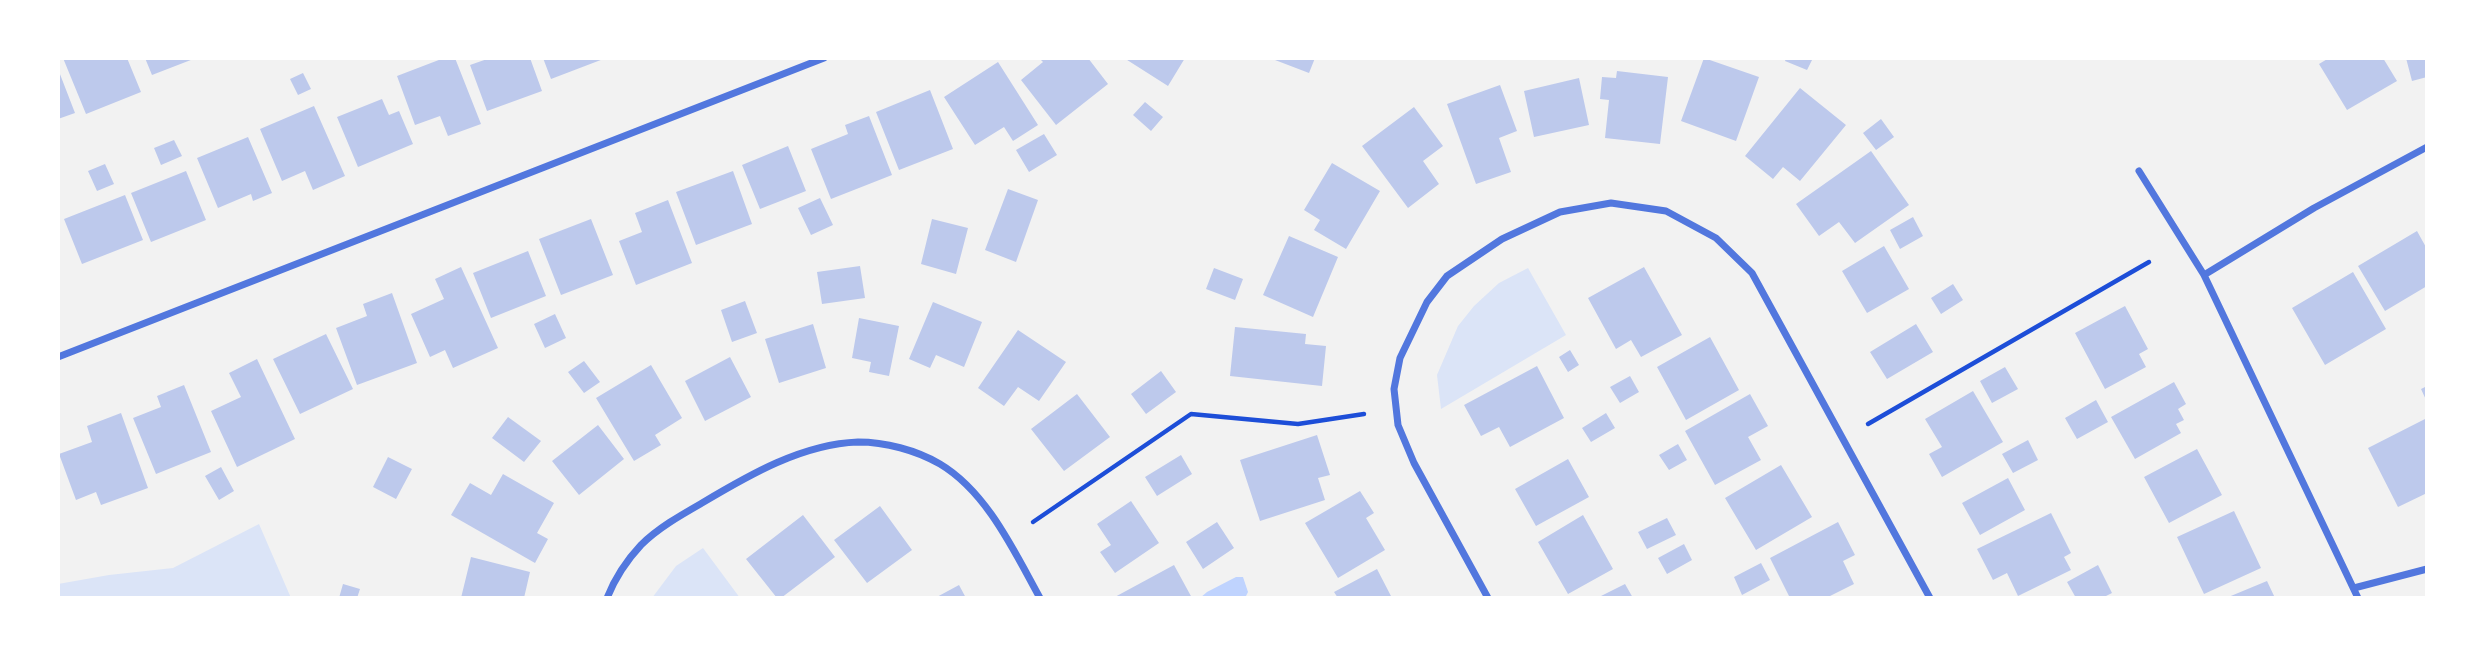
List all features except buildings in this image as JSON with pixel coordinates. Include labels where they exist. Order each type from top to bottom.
[{"type":"street","points":[[58,357],[824,58]]},
{"type":"street","points":[[2204,275],[2314,208],[2427,148]]},
{"type":"street","points":[[2139,171],[2204,275],[2358,598]]},
{"type":"street","points":[[1488,598],[1414,463],[1398,425],[1394,389],[1400,358],[1427,302],[1447,276],[1502,239],[1560,212],[1611,203],[1666,211],[1716,238],[1752,273],[1930,598]]},
{"type":"street","points":[[607,598],[616,575],[642,544],[672,520],[740,481],[804,452],[859,442],[905,449],[939,463],[967,483],[996,523],[1040,598]]},
{"type":"street","points":[[2354,588],[2427,569]]},
{"type":"path","points":[[1868,424],[2149,262]]},
{"type":"path","points":[[1033,522],[1191,414],[1298,424],[1364,414]]},
{"type":"shaded area","points":[[1528,268],[1566,335],[1441,409],[1437,375],[1458,326],[1474,306],[1499,283]]},
{"type":"shaded area","points":[[259,524],[291,598],[58,598],[58,584],[173,568]]},
{"type":"shaded area","points":[[703,548],[740,598],[652,598],[676,566]]},
{"type":"water","points":[[1236,577],[1243,577],[1248,592],[1245,598],[1200,598],[1207,592]]}]
